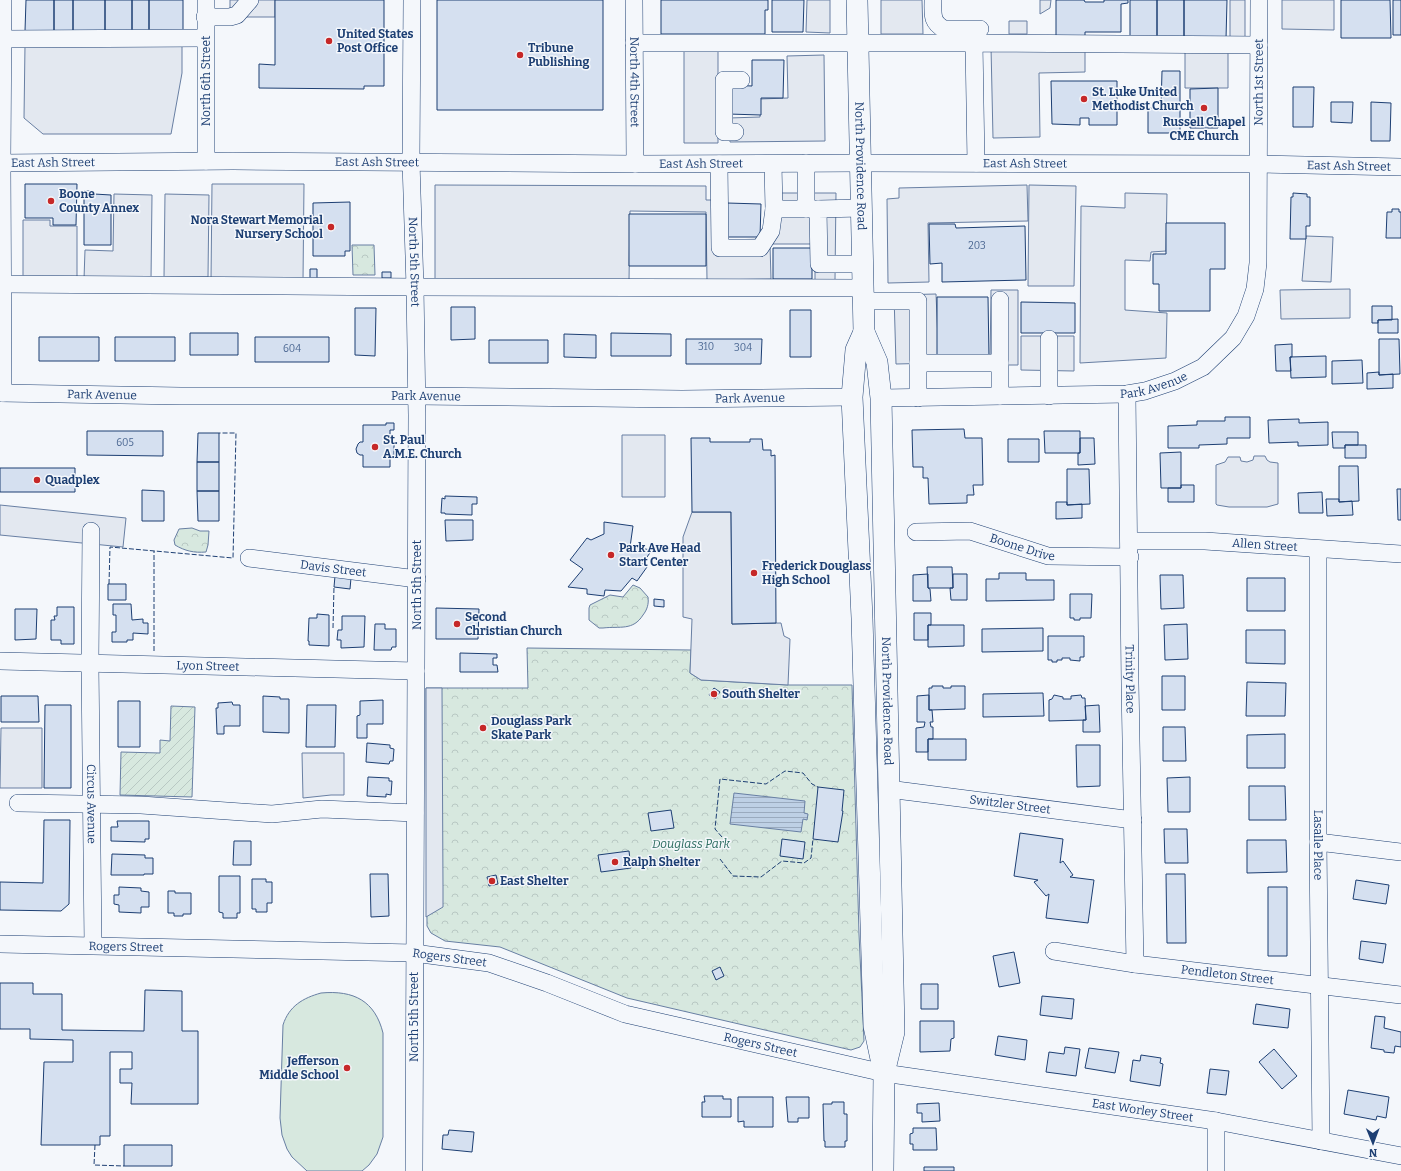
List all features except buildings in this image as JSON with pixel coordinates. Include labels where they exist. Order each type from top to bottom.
[{"type":"main road","name":"North Providence Road","points":[[857,0],[864,294],[860,341],[852,397],[862,618],[874,1026],[884,1072],[883,1171]]},
{"type":"main road","name":"North Providence Road","points":[[860,341],[877,362],[881,398],[894,1032],[884,1072]]},
{"type":"main road","points":[[852,397],[863,402],[872,420],[882,472]]},
{"type":"street","points":[[1,393],[3,0]]},
{"type":"street","points":[[205,8],[230,17],[237,15],[250,0]]},
{"type":"street","name":"North 5th Street","points":[[412,0],[411,162],[417,396],[414,1171]]},
{"type":"street","name":"North 4th Street","points":[[634,0],[635,164]]},
{"type":"street","points":[[933,0],[933,19],[939,26],[944,29],[977,36]]},
{"type":"street","name":"North 1st Street","points":[[1258,164],[1259,0]]},
{"type":"street","name":"North 6th Street","points":[[205,8],[206,161]]},
{"type":"street","points":[[634,43],[858,42],[977,36],[1259,45]]},
{"type":"street","points":[[976,163],[977,36]]},
{"type":"street","points":[[3,39],[205,38]]},
{"type":"street","points":[[735,132],[724,132],[724,80],[741,80]]},
{"type":"street","name":"East Ash Street","points":[[1,162],[206,161],[635,164],[1258,164],[1401,167]]},
{"type":"street","points":[[806,163],[819,264],[863,264]]},
{"type":"street","points":[[719,164],[720,248],[760,248],[771,231],[774,209],[773,164]]},
{"type":"street","name":"Park Avenue","points":[[881,398],[1127,394],[1145,391],[1175,381],[1203,367],[1233,338],[1246,316],[1255,289],[1258,263],[1258,164]]},
{"type":"street","points":[[774,209],[862,208]]},
{"type":"street","points":[[2,284],[415,287],[864,294],[918,301],[918,398]]},
{"type":"street","points":[[1000,300],[1000,396]]},
{"type":"street","points":[[1049,339],[1050,396]]},
{"type":"street","points":[[918,363],[1000,363]]},
{"type":"street","name":"Park Avenue","points":[[1,393],[181,396],[417,396],[674,399],[852,397]]},
{"type":"street","name":"Trinity Place","points":[[1127,394],[1135,964]]},
{"type":"street","name":"Circus Avenue","points":[[91,531],[90,664],[92,945]]},
{"type":"street","name":"Boone Drive","points":[[916,532],[970,531],[1048,556],[1130,549]]},
{"type":"street","name":"Allen Street","points":[[1130,549],[1205,541],[1401,554]]},
{"type":"street","name":"Lasalle Place","points":[[1318,549],[1318,842],[1321,1141]]},
{"type":"street","name":"Davis Street","points":[[249,558],[417,579]]},
{"type":"street","name":"Lyon Street","points":[[0,661],[416,671]]},
{"type":"street","name":"Switzler Street","points":[[888,789],[1133,820]]},
{"type":"street","points":[[18,803],[141,805],[272,814],[322,809],[415,813]]},
{"type":"street","points":[[1318,842],[1401,852]]},
{"type":"street","name":"Rogers Street","points":[[0,944],[414,953],[490,963],[547,983],[625,1014],[884,1072]]},
{"type":"street","name":"Pendleton Street","points":[[1054,952],[1135,964],[1401,995]]},
{"type":"street","name":"East Worley Street","points":[[884,1072],[1216,1121],[1401,1156]]},
{"type":"street","points":[[1216,1121],[1216,1171]]},
{"type":"green space","points":[[352,245],[374,245],[375,275],[353,275]]},
{"type":"green space","points":[[192,528],[200,531],[209,531],[206,552],[190,551],[175,545],[174,540],[179,529]]},
{"type":"green space","points":[[633,585],[640,588],[648,597],[646,611],[635,624],[626,627],[599,628],[589,620],[590,605],[610,595],[623,597]]},
{"type":"green space","name":"Douglass Park","points":[[527,648],[691,650],[690,673],[701,680],[788,685],[852,685],[859,934],[864,1041],[860,1047],[851,1050],[627,998],[500,947],[445,941],[431,933],[427,926],[426,688],[528,688]]},
{"type":"green space","points":[[171,706],[195,707],[192,797],[120,795],[121,752],[160,753],[160,740],[170,741]]},
{"type":"green space","points":[[321,993],[343,993],[353,996],[369,1005],[375,1013],[383,1033],[383,1137],[377,1154],[369,1165],[362,1171],[307,1171],[292,1157],[287,1149],[282,1135],[280,1118],[283,1025],[293,1008],[308,997]]},
{"type":"shaded area","points":[[230,0],[275,0],[275,17],[230,17]]},
{"type":"shaded area","points":[[807,0],[830,0],[830,33],[806,32]]},
{"type":"shaded area","points":[[881,0],[922,0],[923,34],[881,34]]},
{"type":"shaded area","points":[[1040,0],[1051,0],[1050,8],[1040,14]]},
{"type":"shaded area","points":[[1230,0],[1245,0],[1245,38],[1230,37]]},
{"type":"shaded area","points":[[1282,0],[1334,0],[1334,30],[1282,29]]},
{"type":"shaded area","points":[[1009,21],[1027,21],[1027,34],[1009,34]]},
{"type":"shaded area","points":[[182,44],[182,73],[171,134],[43,134],[24,118],[25,45]]},
{"type":"shaded area","points":[[1085,45],[1085,72],[1039,73],[1040,137],[993,138],[991,47]]},
{"type":"shaded area","points":[[1185,48],[1228,48],[1228,88],[1185,88]]},
{"type":"shaded area","points":[[684,50],[718,51],[718,143],[684,143]]},
{"type":"shaded area","points":[[824,55],[825,141],[730,142],[729,118],[760,117],[760,99],[788,98],[787,56]]},
{"type":"shaded area","points":[[212,184],[304,184],[303,281],[211,280]]},
{"type":"shaded area","points":[[435,185],[706,186],[706,200],[725,200],[725,240],[766,239],[767,193],[836,193],[835,280],[815,280],[815,244],[770,244],[771,279],[707,280],[706,212],[630,211],[629,281],[435,281]]},
{"type":"shaded area","points":[[1027,185],[1028,221],[928,223],[929,282],[888,283],[887,199],[899,198],[899,188]]},
{"type":"shaded area","points":[[1029,185],[1076,186],[1074,286],[1028,286]]},
{"type":"shaded area","points":[[1125,193],[1167,194],[1166,251],[1151,252],[1150,261],[1125,260],[1125,310],[1167,313],[1166,358],[1080,363],[1081,206],[1125,208]]},
{"type":"shaded area","points":[[114,194],[152,195],[151,280],[84,279],[85,250],[113,251]]},
{"type":"shaded area","points":[[165,194],[209,195],[208,277],[164,277]]},
{"type":"shaded area","points":[[23,220],[50,220],[50,226],[77,226],[77,287],[23,287]]},
{"type":"shaded area","points":[[1306,236],[1333,237],[1331,282],[1302,281]]},
{"type":"shaded area","points":[[1350,289],[1350,318],[1281,319],[1280,290]]},
{"type":"shaded area","points":[[991,290],[1018,290],[1018,365],[990,365]]},
{"type":"shaded area","points":[[936,294],[939,363],[896,364],[894,295]]},
{"type":"shaded area","points":[[1021,336],[1074,336],[1074,371],[1021,370]]},
{"type":"shaded area","points":[[622,435],[665,435],[665,497],[622,497]]},
{"type":"shaded area","points":[[1254,456],[1265,456],[1270,462],[1278,463],[1278,504],[1267,507],[1229,507],[1217,505],[1216,465],[1225,462],[1228,457],[1240,457],[1241,461],[1247,462],[1253,460]]},
{"type":"shaded area","points":[[0,505],[126,518],[123,547],[0,535]]},
{"type":"shaded area","points":[[692,512],[731,512],[732,624],[781,623],[784,636],[790,639],[788,685],[701,680],[690,673],[692,619],[683,617],[683,537]]},
{"type":"shaded area","points":[[426,688],[442,688],[443,907],[426,917]]},
{"type":"shaded area","points":[[1,728],[42,728],[42,788],[0,788]]},
{"type":"shaded area","points":[[302,753],[344,753],[344,795],[303,798]]},
{"type":"water","points":[[734,793],[805,801],[804,813],[808,814],[807,820],[803,819],[801,832],[730,824]]},
{"type":"fence","points":[[109,584],[110,547],[233,558],[236,433],[219,433]]},
{"type":"fence","points":[[154,551],[154,651]]},
{"type":"fence","points":[[333,628],[334,587]]},
{"type":"fence","points":[[722,837],[715,829],[720,779],[766,784],[785,771],[803,773],[812,784],[818,787]]},
{"type":"fence","points":[[720,859],[733,876],[761,877],[782,861],[804,863],[811,858],[813,839]]},
{"type":"fence","points":[[95,1145],[94,1165],[124,1166]]},
{"type":"place","name":"United States Post Office","points":[[329,41]]},
{"type":"place","name":"Tribune Publishing","points":[[520,55]]},
{"type":"place","name":"St. Luke United Methodist Church","points":[[1084,99]]},
{"type":"place","name":"Russell Chapel CME Church","points":[[1204,108]]},
{"type":"place","name":"Boone County Annex","points":[[51,201]]},
{"type":"place","name":"Nora Stewart Memorial Nursery School","points":[[331,227]]},
{"type":"place","name":"St. Paul A.M.E. Church","points":[[375,447]]},
{"type":"place","name":"Quadplex","points":[[37,480]]},
{"type":"place","name":"Park Ave Head Start Center","points":[[611,555]]},
{"type":"place","name":"Frederick Douglass High School","points":[[754,573]]},
{"type":"place","name":"Second Christian Church","points":[[457,624]]},
{"type":"place","name":"South Shelter","points":[[714,694]]},
{"type":"place","name":"Douglass Park Skate Park","points":[[483,728]]},
{"type":"place","name":"Ralph Shelter","points":[[615,862]]},
{"type":"place","name":"East Shelter","points":[[492,881]]},
{"type":"place","name":"Jefferson Middle School","points":[[347,1068]]}]
